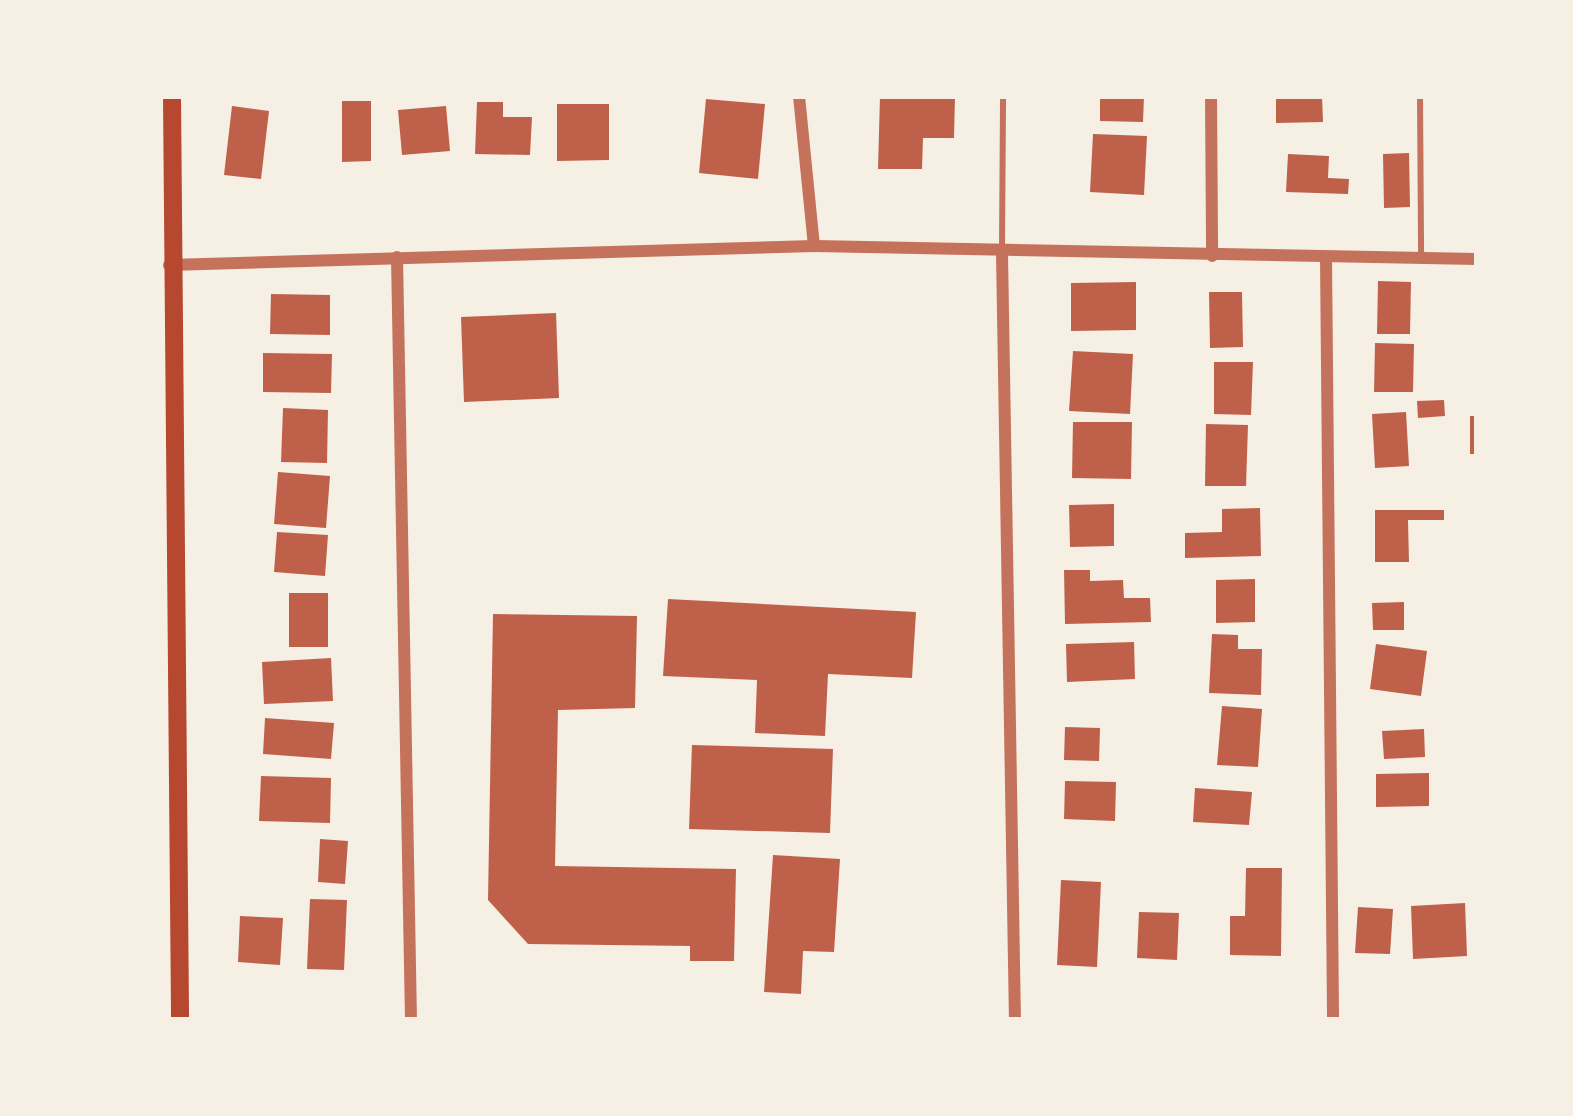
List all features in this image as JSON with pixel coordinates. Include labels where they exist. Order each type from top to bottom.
[{"type":"main road","points":[[172,96],[168,265],[180,1020]]},
{"type":"street","points":[[799,96],[814,246]]},
{"type":"street","points":[[1211,96],[1212,256]]},
{"type":"street","points":[[168,265],[814,246],[1003,254],[1477,259]]},
{"type":"street","points":[[1003,254],[1015,1020]]},
{"type":"street","points":[[398,257],[411,1020]]},
{"type":"street","points":[[1326,257],[1333,1020]]},
{"type":"lane","points":[[1003,96],[1003,254]]},
{"type":"lane","points":[[1420,96],[1421,258]]},
{"type":"building","points":[[880,96],[955,96],[954,138],[923,138],[922,169],[878,169]]},
{"type":"building","points":[[1100,96],[1144,96],[1143,122],[1100,121]]},
{"type":"building","points":[[1276,96],[1322,96],[1323,122],[1276,123]]},
{"type":"building","points":[[706,99],[765,104],[758,179],[699,173]]},
{"type":"building","points":[[342,101],[371,101],[371,161],[342,162]]},
{"type":"building","points":[[477,102],[503,102],[503,117],[532,117],[530,155],[475,154]]},
{"type":"building","points":[[557,104],[609,104],[609,160],[557,161]]},
{"type":"building","points":[[232,106],[269,111],[261,179],[224,175]]},
{"type":"building","points":[[446,106],[450,151],[402,155],[398,110]]},
{"type":"building","points":[[1093,134],[1147,136],[1144,195],[1090,192]]},
{"type":"building","points":[[1409,153],[1410,207],[1384,208],[1383,154]]},
{"type":"building","points":[[1288,154],[1329,156],[1328,178],[1349,179],[1348,194],[1286,192]]},
{"type":"building","points":[[1378,281],[1411,282],[1410,334],[1377,334]]},
{"type":"building","points":[[1136,282],[1136,330],[1071,331],[1071,283]]},
{"type":"building","points":[[1209,292],[1242,292],[1243,347],[1210,348]]},
{"type":"building","points":[[271,294],[330,295],[330,335],[270,334]]},
{"type":"building","points":[[556,313],[559,398],[464,402],[461,317]]},
{"type":"building","points":[[1375,343],[1414,344],[1413,392],[1374,392]]},
{"type":"building","points":[[1073,351],[1133,354],[1130,414],[1069,411]]},
{"type":"building","points":[[263,353],[332,354],[331,393],[263,392]]},
{"type":"building","points":[[1214,362],[1253,362],[1251,415],[1214,414]]},
{"type":"building","points":[[1444,400],[1445,416],[1418,418],[1417,401]]},
{"type":"building","points":[[283,408],[328,410],[327,463],[281,462]]},
{"type":"building","points":[[1406,412],[1409,466],[1375,468],[1372,414]]},
{"type":"building","points":[[1470,416],[1477,416],[1477,454],[1470,454]]},
{"type":"building","points":[[1073,422],[1132,422],[1131,479],[1072,478]]},
{"type":"building","points":[[1206,424],[1248,425],[1246,486],[1205,486]]},
{"type":"building","points":[[278,472],[330,476],[326,528],[274,524]]},
{"type":"building","points":[[1114,504],[1114,546],[1070,547],[1069,505]]},
{"type":"building","points":[[1260,508],[1261,556],[1185,558],[1185,533],[1222,532],[1222,509]]},
{"type":"building","points":[[1375,510],[1444,510],[1444,520],[1408,520],[1409,562],[1375,562]]},
{"type":"building","points":[[277,532],[328,535],[325,576],[274,572]]},
{"type":"building","points":[[1064,570],[1090,570],[1090,581],[1123,580],[1124,598],[1150,598],[1151,622],[1065,624]]},
{"type":"building","points":[[1255,579],[1255,622],[1216,623],[1216,580]]},
{"type":"building","points":[[289,593],[328,593],[328,647],[289,647]]},
{"type":"building","points":[[668,599],[916,612],[912,678],[828,674],[825,736],[755,733],[757,680],[663,676]]},
{"type":"building","points":[[1404,602],[1404,630],[1373,630],[1372,603]]},
{"type":"building","points":[[493,614],[637,616],[635,708],[558,710],[555,866],[736,869],[734,961],[690,961],[690,946],[528,944],[488,900]]},
{"type":"building","points":[[1212,634],[1238,635],[1238,649],[1262,649],[1261,695],[1209,693]]},
{"type":"building","points":[[1134,642],[1135,679],[1067,682],[1066,644]]},
{"type":"building","points":[[1376,644],[1427,651],[1421,696],[1370,689]]},
{"type":"building","points":[[331,658],[333,701],[264,704],[262,662]]},
{"type":"building","points":[[1222,706],[1262,709],[1258,767],[1217,765]]},
{"type":"building","points":[[265,718],[334,723],[331,759],[263,754]]},
{"type":"building","points":[[1065,727],[1100,728],[1099,761],[1064,760]]},
{"type":"building","points":[[1424,729],[1425,757],[1384,759],[1382,731]]},
{"type":"building","points":[[692,745],[833,749],[830,833],[689,829]]},
{"type":"building","points":[[1429,773],[1429,806],[1376,807],[1376,774]]},
{"type":"building","points":[[261,776],[331,778],[330,823],[259,821]]},
{"type":"building","points":[[1065,781],[1116,782],[1115,821],[1064,819]]},
{"type":"building","points":[[1195,788],[1252,792],[1249,825],[1193,822]]},
{"type":"building","points":[[320,839],[348,841],[345,884],[318,882]]},
{"type":"building","points":[[773,855],[840,859],[834,952],[803,951],[801,994],[764,992]]},
{"type":"building","points":[[1246,868],[1282,868],[1281,956],[1230,955],[1230,916],[1245,916]]},
{"type":"building","points":[[1061,880],[1101,882],[1097,967],[1057,965]]},
{"type":"building","points":[[310,899],[347,900],[344,970],[307,969]]},
{"type":"building","points":[[1465,903],[1467,956],[1413,959],[1411,906]]},
{"type":"building","points":[[1358,907],[1393,909],[1390,954],[1355,953]]},
{"type":"building","points":[[1139,912],[1179,913],[1177,960],[1137,958]]},
{"type":"building","points":[[240,916],[283,918],[280,965],[238,962]]}]
